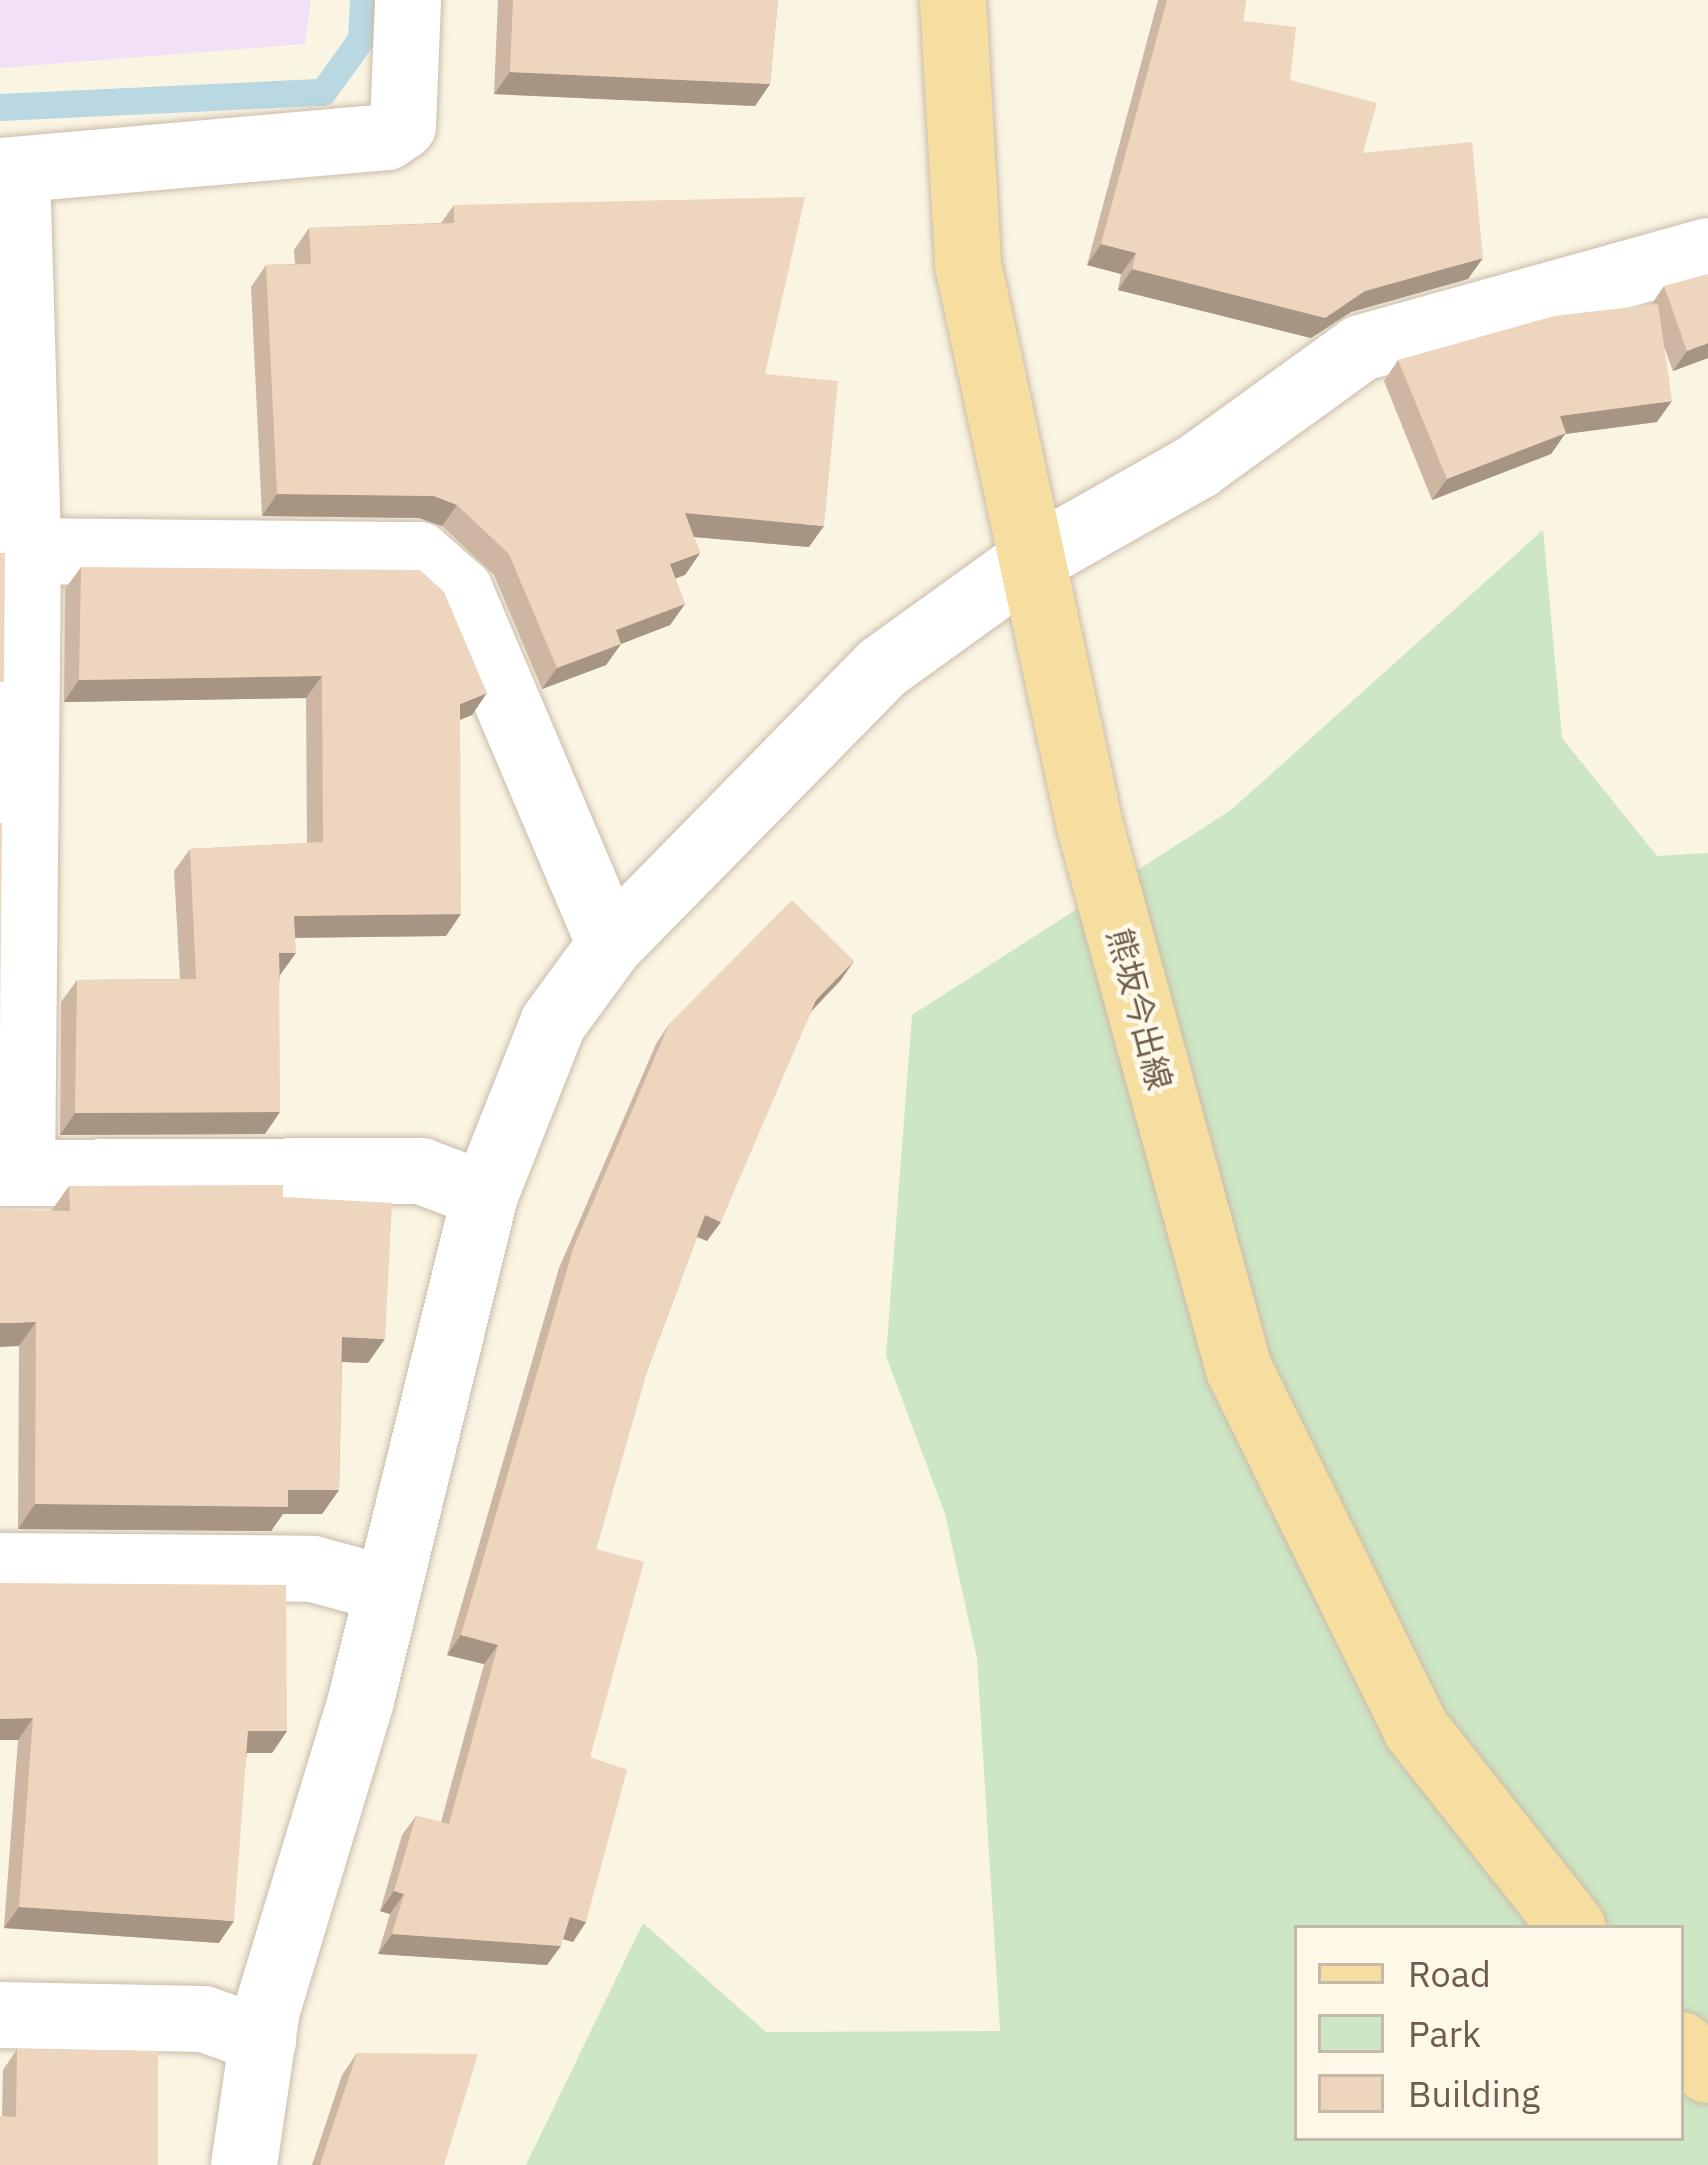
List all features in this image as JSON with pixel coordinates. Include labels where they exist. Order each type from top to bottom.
[{"type":"main road","name":"熊坂今出線","points":[[953,0],[968,264],[1090,826],[1239,1369],[1416,1730],[1571,1925]]},
{"type":"main road","points":[[1684,2048],[1708,2071]]},
{"type":"street","points":[[408,0],[403,126],[388,137],[9,171],[28,551],[11,1173],[421,1171],[485,1195]]},
{"type":"street","points":[[244,2165],[263,2040],[361,1700],[383,1588],[485,1195],[554,1023],[610,945],[882,668],[1032,560],[1180,478],[1361,348],[1708,250]]},
{"type":"street","points":[[28,551],[418,555],[460,591],[610,945]]},
{"type":"street","points":[[0,1566],[313,1569],[383,1588]]},
{"type":"street","points":[[0,2014],[204,2019],[263,2040]]},
{"type":"shaded area","points":[[0,0],[311,0],[305,44],[0,68]]},
{"type":"green space","points":[[1543,530],[1562,738],[1657,856],[1708,853],[1708,2165],[526,2165],[643,1923],[766,2032],[1000,2031],[977,1658],[945,1514],[886,1356],[912,1015],[1231,810]]},
{"type":"building","points":[[513,0],[778,0],[770,84],[510,72]]},
{"type":"building","points":[[1167,0],[1246,0],[1243,21],[1296,27],[1290,80],[1377,103],[1363,153],[1472,142],[1483,258],[1365,291],[1325,318],[1132,269],[1136,253],[1101,244]]},
{"type":"building","points":[[805,197],[765,374],[838,381],[824,526],[685,513],[700,553],[670,564],[685,604],[616,630],[621,644],[557,668],[509,554],[457,505],[434,496],[277,494],[266,265],[311,264],[309,228],[454,223],[454,205]]},
{"type":"building","points":[[1708,274],[1708,343],[1687,351],[1664,286]]},
{"type":"building","points":[[1658,304],[1672,401],[1560,416],[1566,433],[1447,479],[1398,360],[1554,316]]},
{"type":"building","points":[[0,553],[5,553],[4,682],[0,682]]},
{"type":"building","points":[[81,567],[420,570],[444,592],[487,693],[460,704],[461,914],[294,916],[296,953],[279,953],[280,1112],[75,1113],[77,980],[196,979],[190,849],[323,842],[322,676],[79,680]]},
{"type":"building","points":[[0,823],[2,823],[0,1038]]},
{"type":"building","points":[[792,900],[854,961],[816,1000],[721,1222],[705,1215],[646,1374],[596,1549],[644,1562],[590,1757],[627,1770],[586,1922],[570,1917],[561,1946],[392,1934],[404,1894],[394,1891],[416,1816],[449,1824],[498,1645],[461,1635],[573,1249],[669,1024]]},
{"type":"building","points":[[283,1185],[283,1197],[392,1203],[385,1339],[342,1337],[339,1490],[288,1490],[288,1507],[35,1504],[36,1322],[0,1323],[0,1210],[70,1211],[69,1186]]},
{"type":"building","points":[[0,1583],[286,1585],[287,1731],[248,1731],[234,1921],[19,1907],[33,1718],[0,1719]]},
{"type":"building","points":[[17,2049],[158,2051],[158,2165],[0,2165],[0,2116],[16,2117]]},
{"type":"building","points":[[357,2053],[478,2054],[444,2165],[320,2165]]},
{"type":"waterway","points":[[0,107],[323,92],[361,39],[363,0]]}]
